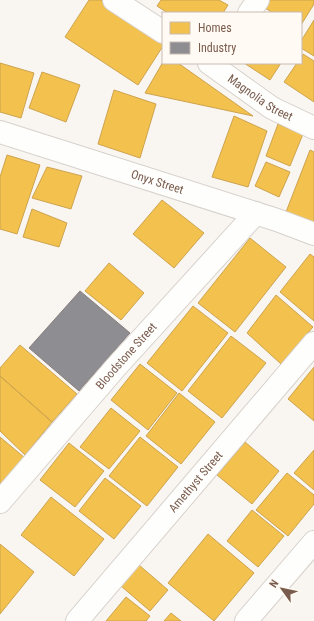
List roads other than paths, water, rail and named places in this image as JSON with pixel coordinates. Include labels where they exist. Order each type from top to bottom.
[{"type":"street","points":[[114,0],[162,31]]},
{"type":"street","points":[[250,12],[258,0]]},
{"type":"street","name":"Magnolia Street","points":[[213,64],[272,108],[314,128]]},
{"type":"street","name":"Onyx Street","points":[[0,132],[256,213],[314,234]]},
{"type":"street","name":"Bloodstone Street","points":[[0,502],[116,367],[256,213]]},
{"type":"street","name":"Amethyst Street","points":[[78,621],[314,343]]},
{"type":"street","points":[[246,621],[314,542]]}]
